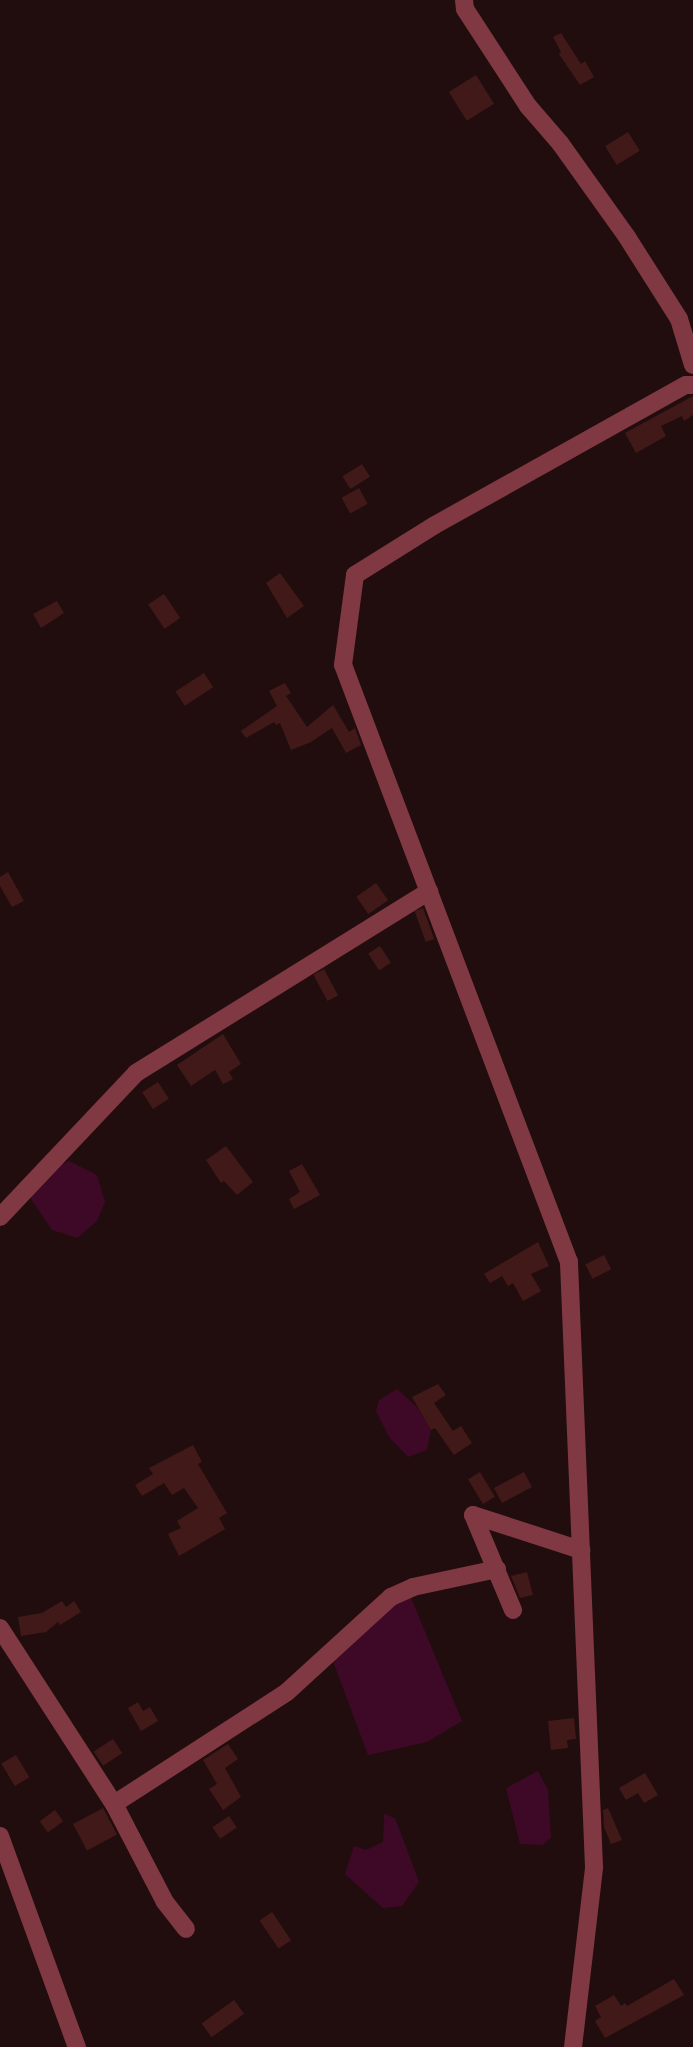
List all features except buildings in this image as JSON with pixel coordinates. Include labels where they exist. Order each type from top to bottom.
[{"type":"street","points":[[464,0],[465,9],[528,106],[560,143],[627,237],[679,319],[693,365]]},
{"type":"street","points":[[573,2047],[594,1867],[569,1262],[343,665],[355,575],[446,519],[686,385],[693,385]]},
{"type":"street","points":[[0,1217],[136,1073],[429,891]]},
{"type":"street","points":[[513,1610],[473,1515],[581,1550]]},
{"type":"street","points":[[114,1804],[287,1692],[391,1597],[413,1587],[497,1569]]},
{"type":"street","points":[[0,1628],[114,1804],[165,1902],[186,1928]]},
{"type":"street","points":[[0,1836],[77,2047]]},
{"type":"shaded area","points":[[69,1161],[97,1175],[105,1202],[97,1221],[77,1238],[52,1230],[29,1196],[44,1172]]},
{"type":"shaded area","points":[[397,1389],[417,1407],[431,1429],[427,1450],[408,1457],[389,1437],[376,1411],[379,1400]]},
{"type":"shaded area","points":[[409,1593],[462,1721],[427,1742],[368,1755],[331,1656]]},
{"type":"shaded area","points":[[538,1771],[548,1790],[551,1838],[542,1845],[520,1844],[506,1788]]},
{"type":"shaded area","points":[[384,1814],[395,1818],[419,1882],[402,1906],[383,1908],[345,1874],[354,1846],[366,1850],[383,1842]]}]
